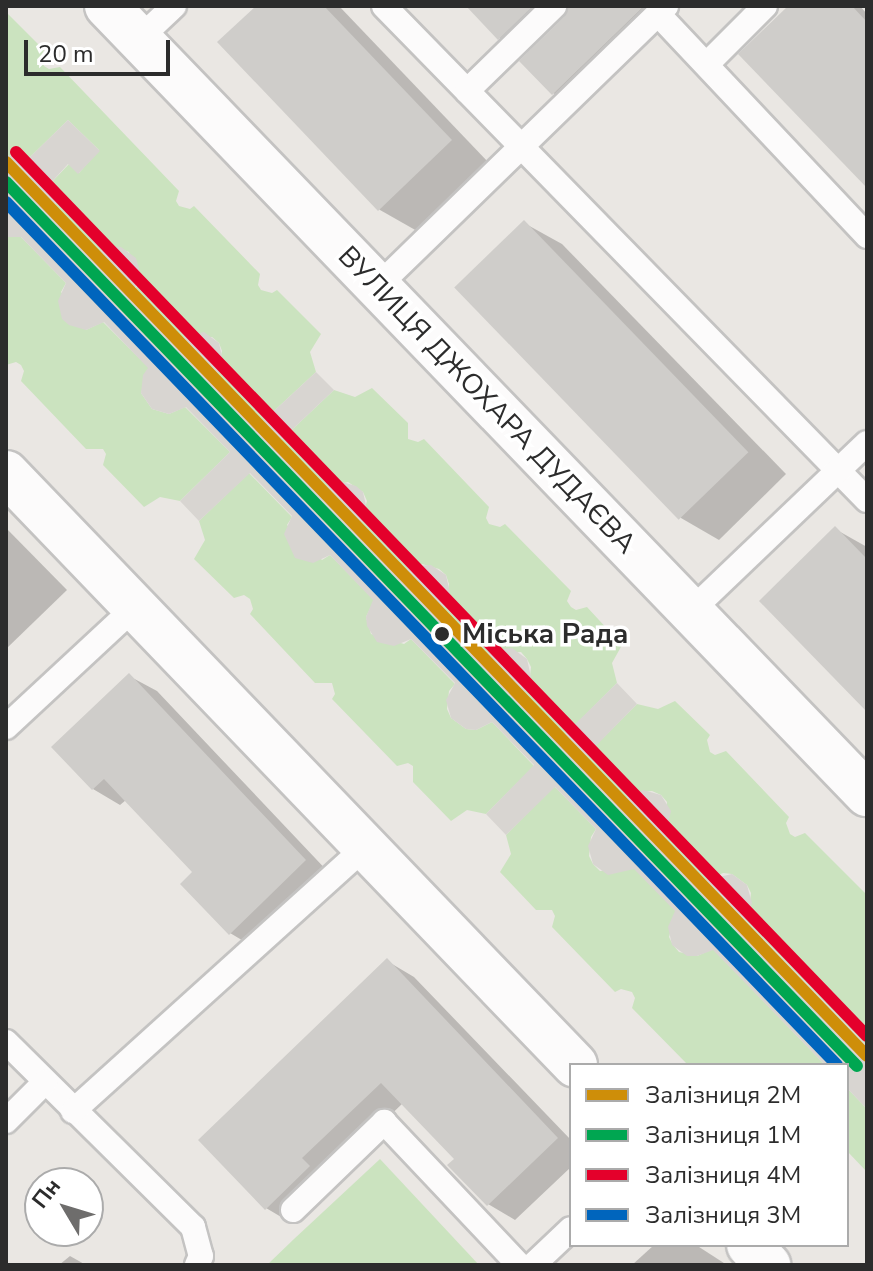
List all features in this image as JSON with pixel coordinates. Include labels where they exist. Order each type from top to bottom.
[{"type":"street","name":"ВУЛИЦЯ ДЖОХАРА ДУДАЄВА","points":[[107,6],[867,794]]},
{"type":"street","points":[[6,473],[573,1063]]},
{"type":"street","points":[[751,1247],[768,1265]]},
{"type":"lane","points":[[139,39],[174,6]]},
{"type":"lane","points":[[384,6],[867,500]]},
{"type":"lane","points":[[467,91],[554,6]]},
{"type":"lane","points":[[707,64],[765,6]]},
{"type":"lane","points":[[378,286],[662,10],[707,64],[867,236]]},
{"type":"lane","points":[[691,611],[867,443]]},
{"type":"lane","points":[[6,727],[135,607]]},
{"type":"lane","points":[[73,1111],[365,847]]},
{"type":"lane","points":[[6,1042],[193,1227],[201,1256],[197,1265]]},
{"type":"lane","points":[[6,1121],[45,1082]]},
{"type":"lane","points":[[293,1210],[384,1122],[519,1265]]},
{"type":"lane","points":[[533,1265],[569,1231]]},
{"type":"green space","points":[[6,12],[44,50],[41,56],[44,66],[49,69],[60,67],[179,191],[176,201],[179,206],[190,209],[194,206],[260,274],[258,285],[261,290],[272,293],[277,290],[321,334],[310,352],[316,372],[261,423],[216,377],[222,351],[219,343],[212,337],[179,338],[133,291],[138,285],[129,252],[112,246],[96,253],[54,210],[56,200],[48,186],[69,164],[79,173],[99,150],[68,120],[25,162],[15,155],[6,156]]},
{"type":"green space","points":[[6,237],[21,237],[66,283],[61,292],[86,330],[103,322],[149,368],[141,393],[152,409],[169,414],[185,407],[230,452],[180,501],[160,497],[144,507],[103,465],[106,454],[103,449],[86,449],[21,381],[24,371],[21,365],[16,362],[6,365]]},
{"type":"green space","points":[[372,388],[408,423],[408,439],[418,442],[424,439],[489,507],[486,518],[489,524],[500,527],[505,524],[571,591],[567,601],[571,607],[576,610],[587,607],[622,645],[612,663],[617,683],[564,736],[523,694],[529,686],[531,667],[521,652],[486,655],[442,610],[447,602],[449,584],[446,575],[439,569],[422,564],[404,571],[359,527],[367,501],[363,492],[348,482],[323,488],[279,442],[334,390],[355,397]]},
{"type":"green space","points":[[249,473],[292,517],[287,525],[322,560],[330,555],[374,600],[366,617],[371,634],[404,644],[411,639],[455,684],[449,691],[447,709],[451,718],[466,729],[476,730],[492,722],[534,766],[486,814],[467,810],[451,821],[413,782],[413,766],[408,763],[397,766],[332,699],[335,694],[332,683],[315,683],[250,614],[253,609],[250,599],[244,595],[234,598],[194,559],[205,540],[199,521]]},
{"type":"green space","points":[[675,701],[710,735],[707,740],[710,752],[715,755],[726,751],[789,817],[786,823],[790,834],[795,837],[805,833],[867,895],[867,1046],[744,919],[749,912],[751,893],[747,885],[732,874],[723,873],[706,881],[664,837],[667,802],[661,795],[652,791],[634,793],[626,798],[585,756],[637,704],[658,709]]},
{"type":"green space","points":[[554,786],[596,829],[591,837],[589,856],[593,864],[600,871],[634,868],[676,911],[669,937],[679,952],[697,956],[713,949],[823,1063],[686,1063],[632,1008],[635,998],[632,992],[621,989],[615,992],[552,927],[555,916],[552,910],[536,910],[500,872],[511,854],[506,835]]},
{"type":"green space","points":[[849,1090],[867,1109],[867,1172],[849,1153]]},
{"type":"green space","points":[[380,1159],[479,1265],[267,1265],[294,1239]]},
{"type":"shaded area","points":[[68,120],[100,151],[78,174],[68,164],[49,185],[56,200],[55,210],[96,253],[112,246],[121,247],[136,258],[141,276],[133,292],[179,338],[204,332],[219,343],[223,361],[216,377],[261,423],[316,372],[334,390],[279,442],[323,488],[339,481],[356,486],[363,492],[367,510],[360,528],[404,571],[413,566],[431,565],[446,575],[450,593],[443,610],[485,655],[494,650],[512,648],[527,659],[531,677],[524,694],[564,735],[617,683],[637,704],[586,756],[626,798],[643,790],[661,795],[671,811],[665,837],[706,880],[732,874],[747,885],[752,903],[745,920],[867,1046],[867,1109],[849,1090],[849,1063],[823,1063],[713,950],[687,956],[672,945],[668,927],[675,911],[634,869],[608,875],[593,864],[588,846],[596,829],[555,787],[506,835],[486,814],[534,765],[492,722],[476,730],[466,729],[451,718],[446,700],[455,683],[411,639],[394,646],[377,642],[367,626],[366,617],[373,600],[330,555],[313,563],[295,558],[284,534],[292,516],[250,473],[199,521],[180,501],[230,452],[186,407],[169,414],[152,409],[141,393],[143,375],[148,368],[104,322],[86,330],[69,325],[62,319],[58,301],[66,283],[21,237],[6,237],[6,156],[15,155],[25,162]]},
{"type":"building","points":[[256,6],[324,6],[452,140],[378,211],[217,42]]},
{"type":"building","points":[[466,6],[533,6],[498,40]]},
{"type":"building","points":[[569,6],[644,6],[552,95],[519,61],[564,17]]},
{"type":"building","points":[[788,6],[852,6],[867,22],[867,188],[738,54]]},
{"type":"building","points":[[524,220],[748,452],[679,520],[454,287]]},
{"type":"building","points":[[835,526],[867,559],[867,712],[759,601]]},
{"type":"building","points":[[129,673],[306,860],[229,935],[180,884],[192,872],[104,779],[92,790],[51,747]]},
{"type":"building","points":[[387,958],[558,1138],[487,1206],[447,1165],[454,1159],[381,1083],[302,1158],[310,1166],[265,1210],[198,1140]]},
{"type":"rail line","name":"4М","points":[[16,152],[867,1036]]},
{"type":"rail line","name":"2М","points":[[6,162],[867,1056]]},
{"type":"rail line","name":"1М","points":[[6,182],[857,1066]]},
{"type":"rail line","name":"3М","points":[[6,202],[835,1063]]},
{"type":"place","name":"Міська Рада","points":[[442,634]]}]
